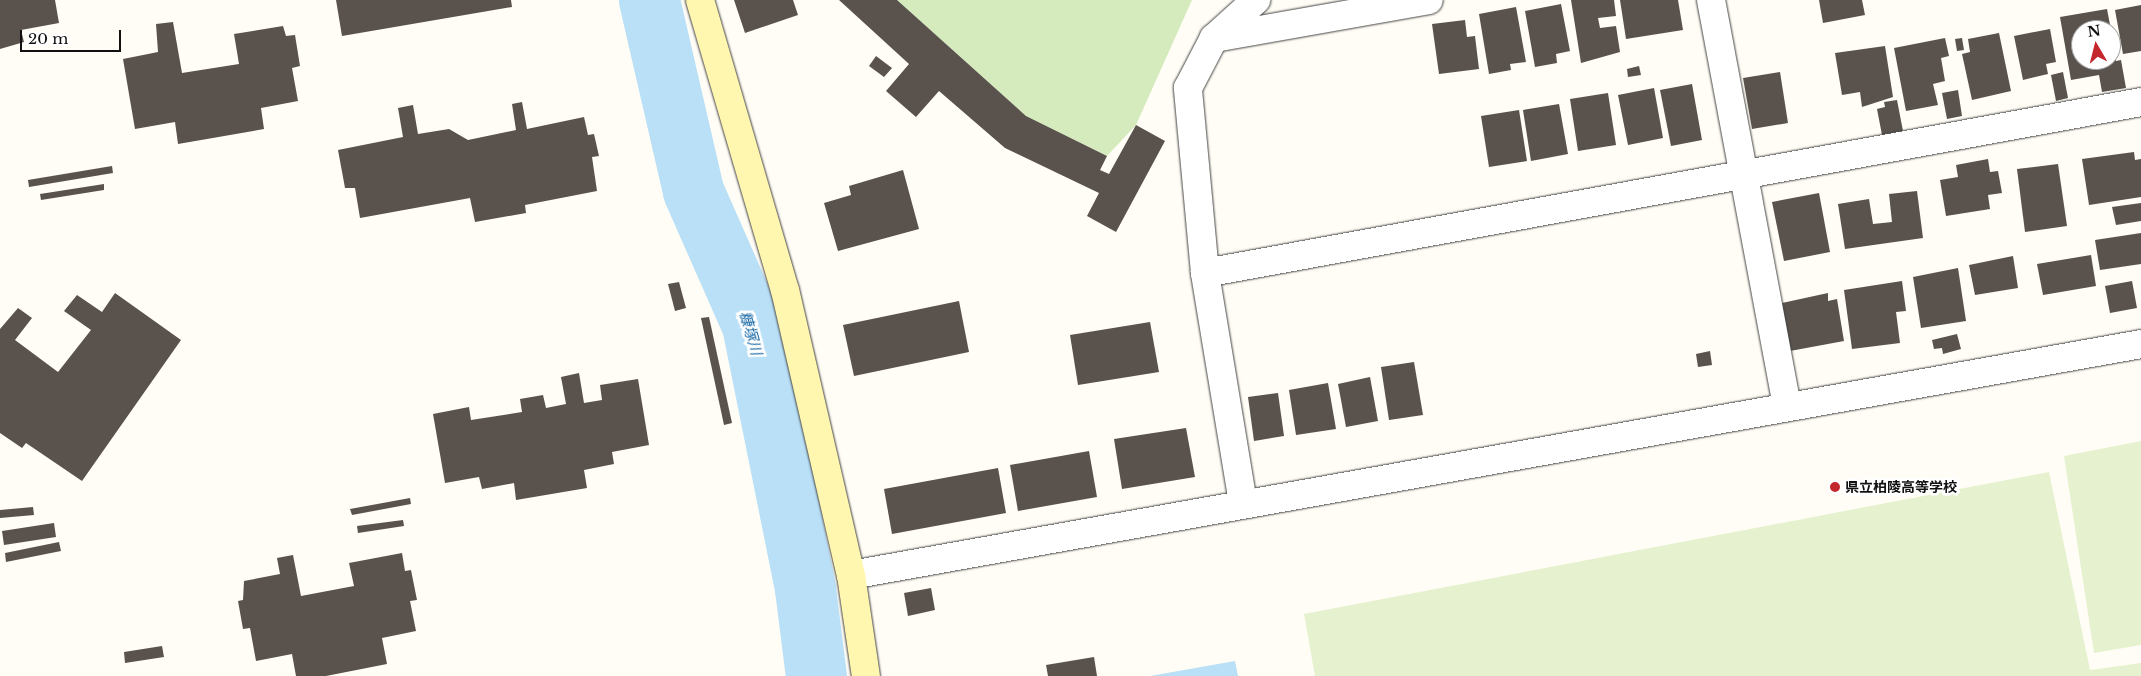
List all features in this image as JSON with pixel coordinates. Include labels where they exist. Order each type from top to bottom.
[{"type":"street","points":[[700,0],[785,290],[851,575],[866,676]]},
{"type":"street","points":[[1243,503],[1205,274],[1188,88],[1214,38],[1256,0]]},
{"type":"street","points":[[1214,38],[1429,0]]},
{"type":"street","points":[[1711,0],[1788,405]]},
{"type":"street","points":[[1205,274],[2141,102]]},
{"type":"street","points":[[851,575],[1788,405],[2141,344]]},
{"type":"green space","points":[[897,0],[1192,0],[1136,125],[1107,156],[1026,116]]},
{"type":"green space","points":[[2141,441],[2141,645],[2094,653],[2064,456]]},
{"type":"green space","points":[[2049,472],[2090,670],[2141,663],[2141,676],[1315,676],[1304,614]]},
{"type":"water","points":[[1235,661],[1238,676],[1150,676]]},
{"type":"building","points":[[0,0],[55,0],[59,23],[21,30],[24,42],[0,49]]},
{"type":"building","points":[[336,0],[511,0],[512,7],[342,36]]},
{"type":"building","points":[[734,0],[793,0],[798,15],[745,33]]},
{"type":"building","points":[[839,0],[897,0],[1026,116],[1107,156],[1100,170],[1109,174],[1136,125],[1165,141],[1116,232],[1087,216],[1099,193],[1005,148],[939,91],[916,117],[886,91],[909,64]]},
{"type":"building","points":[[1571,0],[1614,0],[1616,16],[1598,18],[1600,28],[1616,26],[1620,52],[1581,63]]},
{"type":"building","points":[[1620,0],[1678,0],[1683,30],[1626,39]]},
{"type":"building","points":[[1819,0],[1862,0],[1865,15],[1823,23]]},
{"type":"building","points":[[1561,4],[1570,51],[1556,54],[1557,63],[1535,67],[1525,11]]},
{"type":"building","points":[[2141,5],[2141,51],[2123,54],[2121,20],[2117,20],[2115,10]]},
{"type":"building","points":[[1516,7],[1526,62],[1510,64],[1511,70],[1489,74],[1479,14]]},
{"type":"building","points":[[2107,9],[2109,20],[2071,20],[2071,70],[2121,70],[2121,60],[2126,88],[2102,92],[2099,75],[2071,80],[2060,17]]},
{"type":"building","points":[[1465,20],[1467,37],[1475,36],[1479,69],[1439,74],[1432,24]]},
{"type":"building","points":[[173,22],[182,73],[239,64],[234,34],[283,26],[286,36],[295,35],[300,66],[292,68],[298,101],[261,108],[264,129],[178,144],[175,122],[135,129],[123,59],[158,52],[156,24]]},
{"type":"building","points":[[2050,29],[2056,62],[2046,64],[2048,74],[2023,80],[2014,36]]},
{"type":"building","points":[[1999,33],[2011,91],[1972,100],[1962,54],[1970,52],[1968,39]]},
{"type":"building","points":[[1945,38],[1949,56],[1941,58],[1945,81],[1933,84],[1938,105],[1906,111],[1894,48]]},
{"type":"building","points":[[1962,38],[1964,50],[1957,51],[1955,39]]},
{"type":"building","points":[[1885,46],[1893,97],[1862,107],[1860,92],[1842,95],[1835,53]]},
{"type":"building","points":[[876,56],[892,68],[884,77],[869,66]]},
{"type":"building","points":[[1639,66],[1641,75],[1628,77],[1627,69]]},
{"type":"building","points":[[1780,72],[1788,123],[1752,129],[1743,78]]},
{"type":"building","points":[[2063,72],[2068,98],[2056,101],[2051,75]]},
{"type":"building","points":[[1692,84],[1702,140],[1671,146],[1660,90]]},
{"type":"building","points":[[1654,88],[1663,138],[1628,145],[1618,95]]},
{"type":"building","points":[[1958,90],[1962,116],[1947,119],[1942,93]]},
{"type":"building","points":[[1608,93],[1616,145],[1578,151],[1570,99]]},
{"type":"building","points":[[1897,100],[1903,131],[1882,135],[1877,109],[1885,107],[1884,102]]},
{"type":"building","points":[[522,102],[527,129],[584,117],[588,135],[594,134],[599,156],[592,157],[597,191],[525,205],[526,213],[475,222],[470,198],[360,218],[355,188],[345,188],[338,150],[403,137],[398,108],[413,105],[418,134],[449,129],[468,140],[516,130],[512,104]]},
{"type":"building","points":[[1559,104],[1568,154],[1531,161],[1523,110]]},
{"type":"building","points":[[1519,110],[1527,161],[1489,167],[1481,116]]},
{"type":"building","points":[[2134,152],[2135,160],[2141,159],[2141,197],[2089,205],[2082,159]]},
{"type":"building","points":[[1988,159],[1990,172],[1998,171],[2002,193],[1988,195],[1990,209],[1946,216],[1940,180],[1958,177],[1956,165]]},
{"type":"building","points":[[2058,164],[2067,226],[2025,232],[2017,169]]},
{"type":"building","points":[[112,166],[113,173],[29,187],[28,180]]},
{"type":"building","points":[[903,170],[919,229],[838,251],[824,203],[851,195],[849,186]]},
{"type":"building","points":[[104,184],[104,190],[41,200],[40,194]]},
{"type":"building","points":[[1917,191],[1923,238],[1845,249],[1838,204],[1869,199],[1873,224],[1892,222],[1889,194]]},
{"type":"building","points":[[1819,193],[1830,252],[1784,261],[1772,202]]},
{"type":"building","points":[[2141,203],[2141,221],[2116,225],[2112,207]]},
{"type":"building","points":[[2141,233],[2141,264],[2100,270],[2095,240]]},
{"type":"building","points":[[2091,255],[2096,286],[2043,295],[2037,264]]},
{"type":"building","points":[[2013,256],[2018,288],[1975,295],[1969,265]]},
{"type":"building","points":[[1958,268],[1966,321],[1921,328],[1913,277]]},
{"type":"building","points":[[1902,281],[1906,311],[1896,312],[1900,343],[1852,349],[1844,290]]},
{"type":"building","points":[[2132,281],[2137,308],[2110,313],[2105,286]]},
{"type":"building","points":[[679,282],[686,308],[675,311],[668,284]]},
{"type":"building","points":[[115,293],[181,340],[82,481],[26,443],[22,448],[0,433],[0,329],[18,308],[32,318],[15,340],[58,372],[91,330],[64,311],[77,295],[102,312]]},
{"type":"building","points":[[1828,293],[1828,301],[1837,299],[1844,341],[1790,351],[1782,303]]},
{"type":"building","points":[[959,301],[969,352],[854,376],[843,325]]},
{"type":"building","points":[[709,317],[732,423],[724,425],[701,318]]},
{"type":"building","points":[[1150,322],[1159,372],[1078,385],[1070,335]]},
{"type":"building","points":[[1957,334],[1961,349],[1943,354],[1942,348],[1934,349],[1932,340]]},
{"type":"building","points":[[1710,351],[1712,365],[1698,367],[1696,354]]},
{"type":"building","points":[[1414,362],[1423,415],[1389,420],[1381,367]]},
{"type":"building","points":[[579,373],[584,403],[602,400],[600,385],[638,379],[649,445],[612,452],[614,464],[584,470],[587,488],[516,500],[514,483],[482,489],[479,477],[445,483],[433,414],[469,407],[471,420],[522,412],[520,399],[543,395],[546,408],[566,404],[561,377]]},
{"type":"building","points":[[1370,377],[1378,421],[1346,427],[1338,384]]},
{"type":"building","points":[[1328,383],[1336,429],[1296,435],[1289,390]]},
{"type":"building","points":[[1278,393],[1284,436],[1254,441],[1248,397]]},
{"type":"building","points":[[1186,428],[1195,477],[1122,489],[1114,439]]},
{"type":"building","points":[[1089,451],[1097,497],[1018,511],[1010,465]]},
{"type":"building","points":[[998,468],[1006,513],[892,534],[884,489]]},
{"type":"building","points":[[410,498],[411,504],[352,515],[350,509]]},
{"type":"building","points":[[33,507],[34,515],[0,518],[0,510]]},
{"type":"building","points":[[403,520],[404,526],[358,533],[357,526]]},
{"type":"building","points":[[54,523],[56,537],[4,545],[2,531]]},
{"type":"building","points":[[59,542],[61,551],[6,562],[5,553]]},
{"type":"building","points":[[402,553],[405,571],[411,570],[417,600],[410,601],[416,631],[382,638],[387,664],[326,676],[296,676],[292,654],[256,661],[250,628],[243,629],[238,601],[243,600],[244,581],[280,574],[277,558],[293,555],[301,596],[354,586],[349,563]]},
{"type":"building","points":[[931,588],[935,610],[908,616],[904,593]]},
{"type":"building","points":[[162,646],[164,657],[125,663],[124,652]]},
{"type":"building","points":[[1094,657],[1097,676],[1048,676],[1046,665]]},
{"type":"waterway","name":"糠塚川","points":[[649,0],[693,191],[752,325],[805,589],[816,676]]},
{"type":"place","name":"県立柏陵高等学校","points":[[1835,487]]}]
